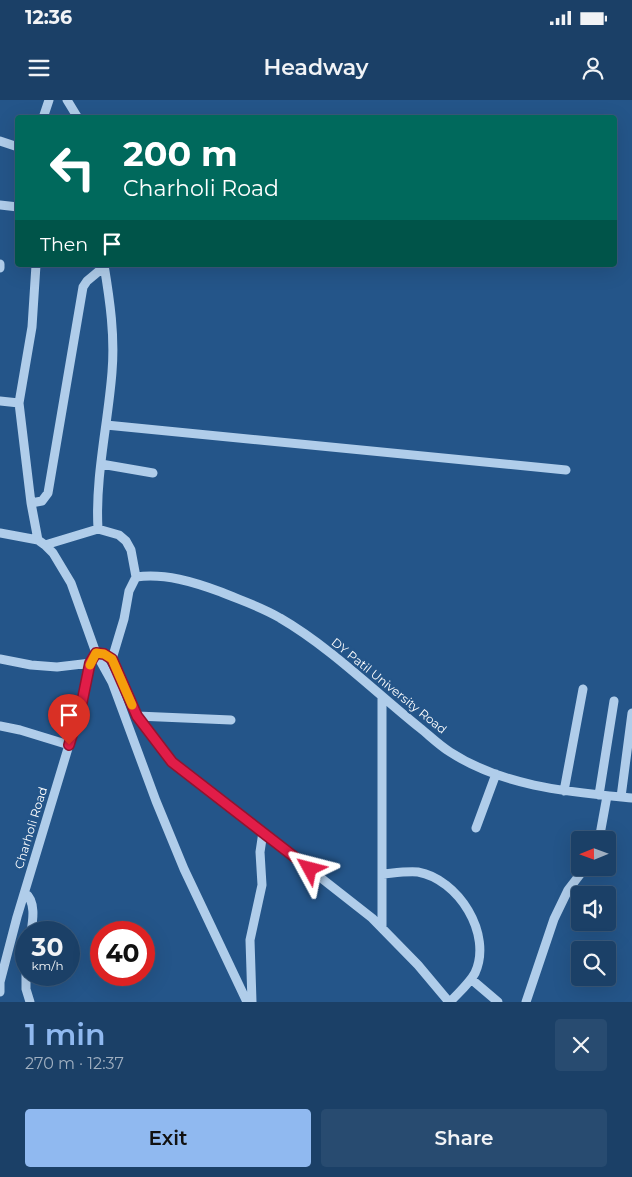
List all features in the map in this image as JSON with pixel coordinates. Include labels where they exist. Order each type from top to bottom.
[{"type":"street","points":[[44,115],[49,100]]},
{"type":"street","points":[[67,100],[76,115]]},
{"type":"street","points":[[0,141],[15,145]]},
{"type":"street","points":[[0,205],[15,206]]},
{"type":"street","points":[[36,267],[32,327],[19,403],[31,503],[41,542],[52,553],[71,583],[96,653],[112,682],[156,801],[184,868],[247,1002]]},
{"type":"street","points":[[31,503],[42,501],[48,493],[83,287],[103,267]]},
{"type":"street","points":[[98,529],[98,491],[113,354],[105,267]]},
{"type":"street","points":[[0,402],[19,403]]},
{"type":"street","points":[[106,425],[566,470]]},
{"type":"street","points":[[102,464],[153,473]]},
{"type":"street","points":[[0,533],[41,542],[98,529],[119,535],[126,541],[131,550],[136,577],[129,591],[124,619],[112,659]]},
{"type":"street","name":"DY Patil University Road","points":[[136,577],[152,575],[172,577],[206,586],[279,618],[312,640],[450,752],[496,774],[523,783],[564,791],[632,798]]},
{"type":"street","points":[[96,653],[104,654],[112,659],[137,716],[172,762],[372,918],[418,965],[449,1002],[471,979],[477,968],[480,948],[479,935],[467,906],[444,882],[418,872],[383,874]]},
{"type":"street","name":"Charholi Road","points":[[0,992],[3,961],[82,702],[90,663],[96,653]]},
{"type":"street","points":[[0,659],[31,665],[57,667],[90,663]]},
{"type":"street","points":[[564,791],[583,689]]},
{"type":"street","points":[[382,698],[382,928]]},
{"type":"street","points":[[600,831],[614,701]]},
{"type":"street","points":[[621,797],[632,713]]},
{"type":"street","points":[[137,716],[231,720]]},
{"type":"street","points":[[0,726],[69,745]]},
{"type":"street","points":[[476,828],[496,774]]},
{"type":"street","points":[[252,1002],[250,940],[262,885],[260,852],[263,832]]},
{"type":"street","points":[[526,1002],[554,919],[568,890],[579,876]]},
{"type":"street","points":[[24,893],[29,896],[32,906],[31,921]]},
{"type":"street","points":[[471,979],[498,1002]]},
{"type":"street","points":[[26,986],[30,1002]]},
{"type":"slow traffic","points":[[90,665],[96,653],[104,654],[112,659],[132,705]]},
{"type":"route","points":[[69,745],[82,702],[90,663],[96,653],[104,654],[112,659],[137,716],[172,762],[310,869]]}]
